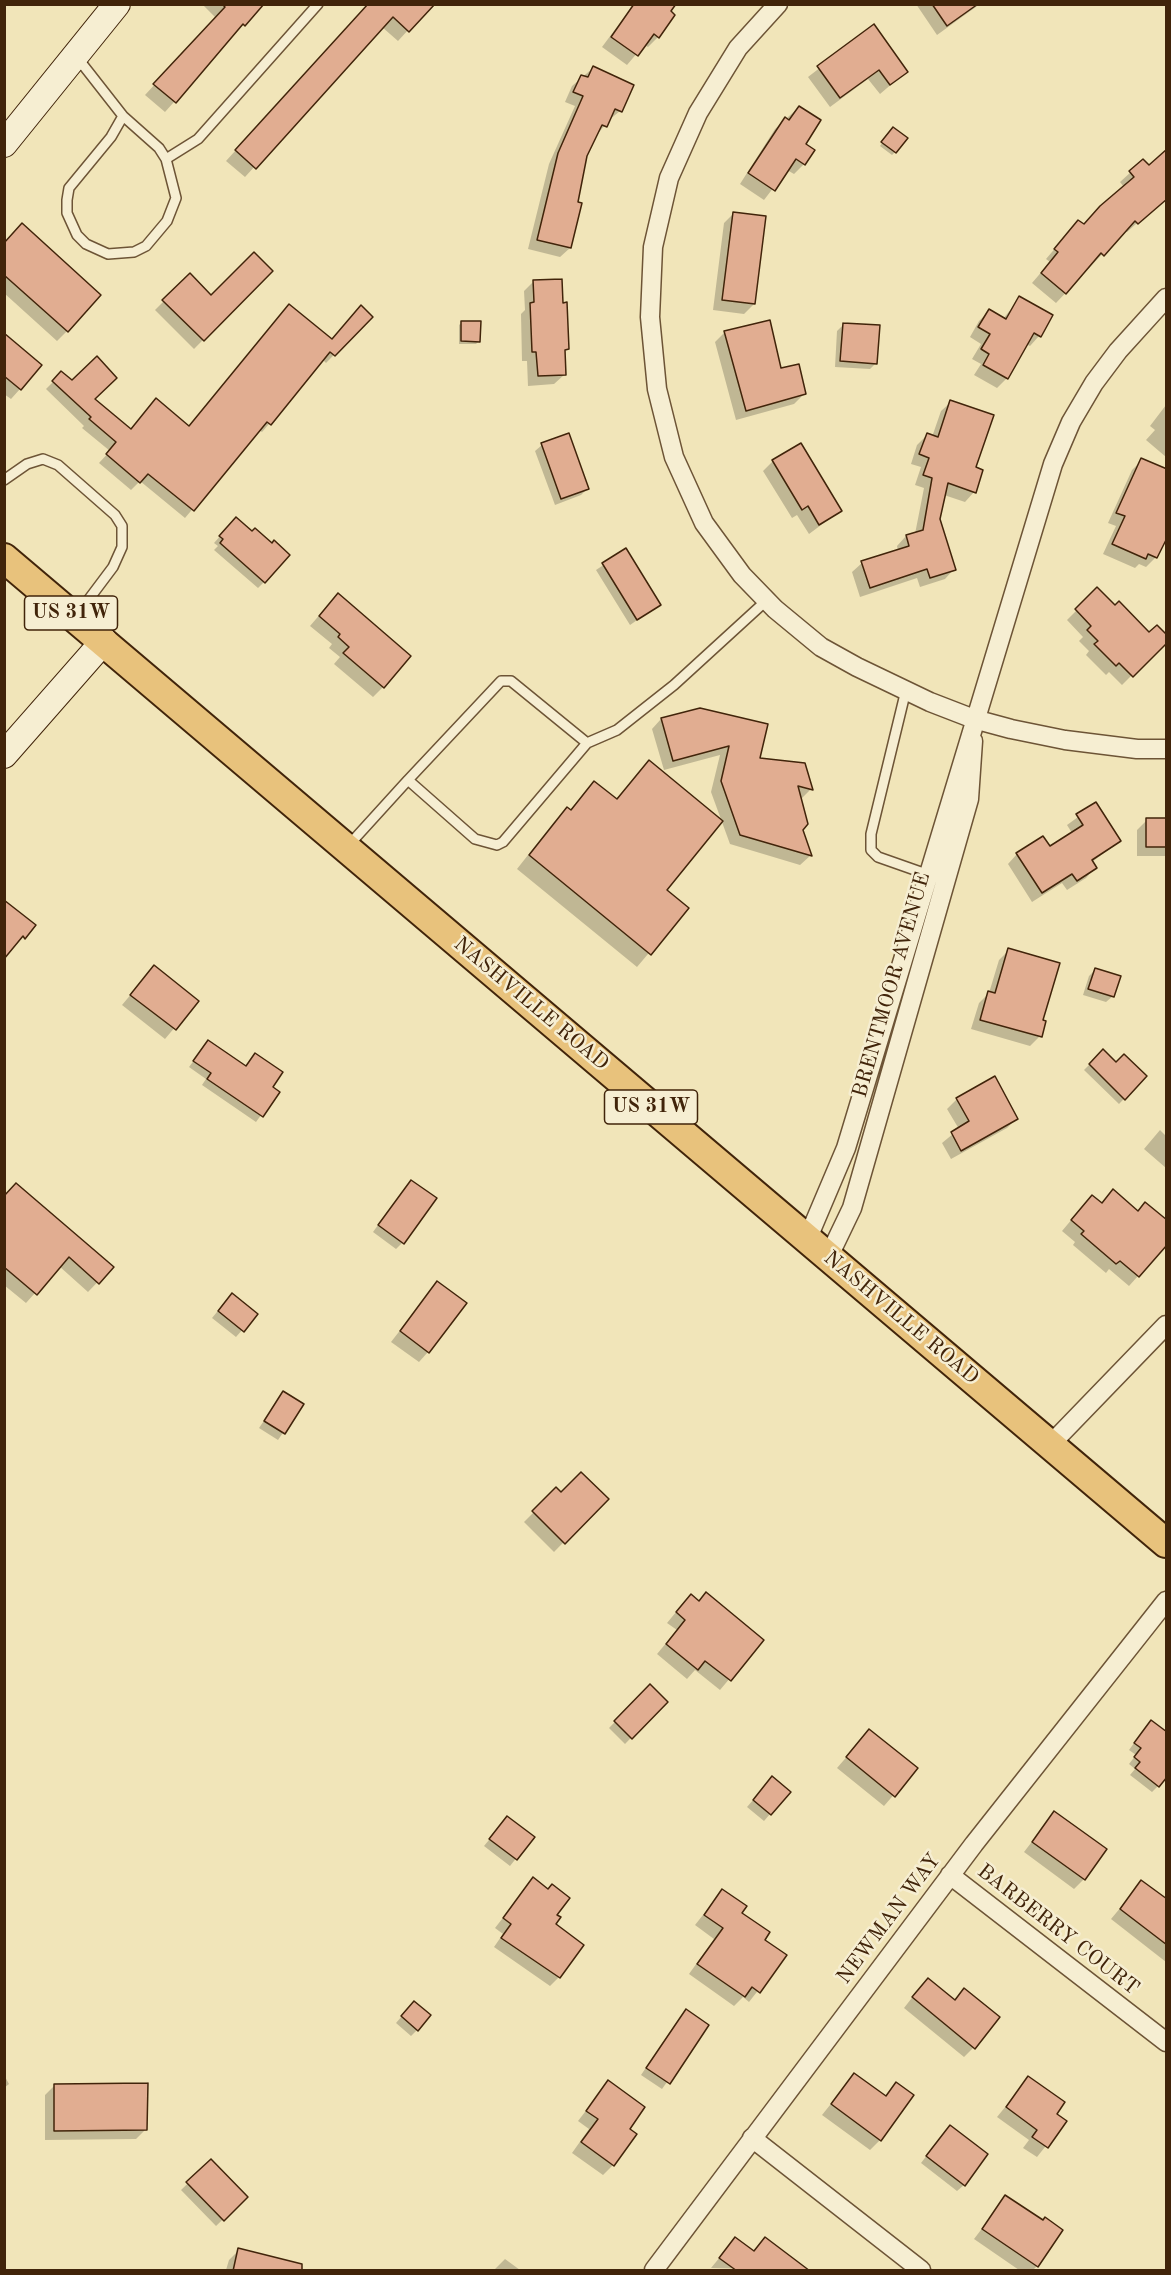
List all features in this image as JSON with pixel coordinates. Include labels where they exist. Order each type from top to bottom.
[{"type":"main road","name":"NASHVILLE ROAD","points":[[4,558],[1167,1543]]},
{"type":"street","points":[[4,144],[117,4]]},
{"type":"street","points":[[778,4],[738,48],[698,112],[669,178],[653,247],[651,317],[657,389],[674,457],[704,523],[742,575],[766,600],[821,647],[906,690],[974,718],[1065,740],[1137,749],[1167,749]]},
{"type":"street","name":"BRENTMOOR AVENUE","points":[[818,1249],[974,718],[1053,464],[1071,422],[1094,383],[1118,351],[1167,298]]},
{"type":"street","points":[[4,755],[104,641]]},
{"type":"street","name":"BRENTMOOR AVENUE","points":[[818,1249],[852,1208],[969,800],[973,773],[974,718]]},
{"type":"street","points":[[1051,1444],[1167,1325]]},
{"type":"street","name":"NEWMAN WAY","points":[[654,2271],[950,1875],[1167,1600]]},
{"type":"street","name":"BARBERRY COURT","points":[[950,1875],[1167,2042]]},
{"type":"street","points":[[752,2138],[921,2271]]},
{"type":"lane","points":[[166,159],[198,139],[318,4]]},
{"type":"lane","points":[[76,56],[123,116],[159,148],[166,159],[176,198],[167,221],[155,237],[134,252],[108,254],[86,244],[74,230],[67,213],[69,188],[111,137],[123,116]]},
{"type":"lane","points":[[4,480],[27,464],[43,459],[57,465],[115,515],[122,526],[122,547],[113,567],[75,617]]},
{"type":"lane","points":[[408,780],[475,839],[497,845],[503,842],[587,743],[617,730],[674,686],[766,600]]},
{"type":"lane","points":[[347,848],[501,681],[511,681],[587,743]]},
{"type":"lane","points":[[906,690],[871,834],[871,850],[878,857],[945,882]]},
{"type":"building","points":[[222,4],[264,4],[245,26],[243,24],[176,103],[153,84],[225,7]]},
{"type":"building","points":[[368,4],[435,4],[409,32],[393,17],[256,169],[235,150]]},
{"type":"building","points":[[634,4],[676,4],[671,11],[675,15],[659,38],[654,34],[638,56],[611,37]]},
{"type":"building","points":[[932,4],[978,4],[947,26]]},
{"type":"building","points":[[874,24],[908,72],[890,85],[879,70],[840,98],[817,66]]},
{"type":"building","points":[[593,66],[634,85],[622,112],[615,109],[607,127],[602,125],[587,156],[578,202],[582,203],[571,248],[537,240],[558,153],[583,96],[573,92],[581,75],[588,77]]},
{"type":"building","points":[[799,106],[821,120],[806,144],[815,150],[805,165],[796,159],[775,191],[748,173],[785,117],[789,120]]},
{"type":"building","points":[[893,127],[908,138],[896,153],[881,142]]},
{"type":"building","points":[[1167,149],[1167,199],[1138,224],[1135,221],[1104,256],[1101,253],[1066,294],[1041,273],[1058,252],[1054,249],[1078,220],[1084,224],[1100,206],[1134,177],[1129,171],[1143,159],[1149,165]]},
{"type":"building","points":[[733,212],[766,216],[755,304],[722,300]]},
{"type":"building","points":[[22,223],[101,295],[68,332],[4,275],[4,243]]},
{"type":"building","points":[[254,252],[273,271],[204,341],[162,300],[190,273],[211,295]]},
{"type":"building","points":[[562,279],[563,303],[567,302],[569,349],[565,350],[566,375],[538,376],[536,352],[532,352],[530,303],[534,302],[533,280]]},
{"type":"building","points":[[1019,296],[1053,315],[1041,337],[1034,333],[1008,379],[983,365],[989,354],[981,349],[990,334],[978,327],[989,309],[1006,319]]},
{"type":"building","points":[[289,304],[332,339],[361,305],[373,317],[335,356],[330,352],[271,425],[267,422],[194,511],[148,474],[140,483],[106,454],[116,442],[89,419],[91,417],[52,381],[61,371],[72,380],[97,356],[117,378],[95,399],[131,429],[156,398],[189,426]]},
{"type":"building","points":[[770,320],[781,368],[799,364],[806,394],[746,411],[724,331]]},
{"type":"building","points":[[461,321],[481,321],[480,342],[461,341]]},
{"type":"building","points":[[843,323],[880,325],[877,364],[840,361]]},
{"type":"building","points":[[4,333],[42,365],[21,390],[4,376]]},
{"type":"building","points":[[950,400],[994,415],[976,467],[983,470],[976,493],[948,483],[940,519],[956,570],[930,578],[927,569],[870,588],[861,561],[909,546],[906,535],[923,530],[932,478],[923,475],[929,458],[919,454],[927,433],[938,437]]},
{"type":"building","points":[[569,433],[589,489],[561,499],[541,443]]},
{"type":"building","points":[[801,443],[842,511],[819,525],[808,506],[802,510],[772,460]]},
{"type":"building","points":[[1141,458],[1167,469],[1167,538],[1157,558],[1148,554],[1146,559],[1112,544],[1125,516],[1116,513]]},
{"type":"building","points":[[236,517],[252,531],[255,528],[272,543],[274,540],[290,555],[265,583],[220,543],[223,539],[219,536]]},
{"type":"building","points":[[626,548],[661,605],[637,620],[602,563]]},
{"type":"building","points":[[1097,587],[1115,605],[1119,601],[1149,632],[1157,625],[1167,635],[1167,643],[1133,677],[1119,663],[1116,666],[1094,644],[1098,641],[1087,630],[1091,626],[1075,609]]},
{"type":"building","points":[[338,593],[411,656],[384,688],[343,653],[349,647],[338,637],[340,634],[319,616]]},
{"type":"building","points":[[700,708],[768,724],[760,758],[805,763],[813,790],[798,786],[808,824],[803,830],[812,856],[740,835],[721,781],[729,746],[673,761],[661,718]]},
{"type":"building","points":[[649,760],[723,821],[667,890],[689,908],[651,955],[529,855],[567,807],[571,810],[594,781],[617,799]]},
{"type":"building","points":[[1096,802],[1121,841],[1092,860],[1097,868],[1077,881],[1072,874],[1042,893],[1016,853],[1043,836],[1050,846],[1083,825],[1076,814]]},
{"type":"building","points":[[1146,818],[1167,818],[1167,847],[1146,847]]},
{"type":"building","points":[[4,900],[36,925],[25,939],[23,936],[4,959]]},
{"type":"building","points":[[1008,948],[1060,963],[1043,1020],[1046,1021],[1042,1037],[980,1020],[988,991],[995,993]]},
{"type":"building","points":[[154,965],[199,1001],[176,1030],[130,995]]},
{"type":"building","points":[[1095,968],[1121,976],[1114,997],[1088,989]]},
{"type":"building","points":[[208,1040],[246,1066],[255,1053],[283,1072],[273,1087],[280,1092],[263,1117],[207,1079],[211,1073],[193,1061]]},
{"type":"building","points":[[1103,1049],[1116,1062],[1124,1054],[1147,1076],[1125,1100],[1089,1064]]},
{"type":"building","points":[[995,1076],[1018,1119],[961,1151],[951,1132],[969,1121],[956,1098]]},
{"type":"building","points":[[411,1180],[437,1198],[404,1244],[378,1225]]},
{"type":"building","points":[[16,1183],[114,1267],[99,1284],[69,1257],[37,1295],[4,1267],[4,1196]]},
{"type":"building","points":[[1113,1189],[1138,1211],[1145,1202],[1167,1220],[1167,1245],[1139,1277],[1120,1261],[1116,1264],[1081,1234],[1084,1231],[1071,1220],[1092,1195],[1102,1203]]},
{"type":"building","points":[[437,1281],[467,1303],[429,1353],[400,1331]]},
{"type":"building","points":[[232,1293],[258,1314],[244,1332],[218,1311]]},
{"type":"building","points":[[283,1391],[304,1404],[285,1434],[264,1421]]},
{"type":"building","points":[[581,1472],[609,1499],[565,1544],[532,1511],[556,1487],[561,1492]]},
{"type":"building","points":[[706,1592],[764,1640],[731,1681],[705,1661],[698,1670],[666,1644],[685,1620],[676,1612],[691,1594],[699,1601]]},
{"type":"building","points":[[650,1684],[668,1702],[632,1739],[614,1721]]},
{"type":"building","points":[[1151,1720],[1167,1732],[1167,1777],[1159,1787],[1135,1768],[1140,1762],[1134,1757],[1141,1748],[1134,1743]]},
{"type":"building","points":[[869,1729],[918,1768],[895,1797],[846,1757]]},
{"type":"building","points":[[772,1776],[791,1792],[771,1815],[753,1800]]},
{"type":"building","points":[[1054,1811],[1107,1849],[1085,1880],[1032,1842]]},
{"type":"building","points":[[507,1816],[535,1837],[517,1860],[489,1839]]},
{"type":"building","points":[[533,1877],[548,1889],[552,1884],[570,1898],[557,1915],[561,1917],[556,1924],[584,1945],[560,1978],[501,1938],[511,1924],[503,1918]]},
{"type":"building","points":[[1141,1880],[1167,1899],[1167,1945],[1120,1909]]},
{"type":"building","points":[[722,1889],[747,1906],[742,1913],[770,1932],[765,1940],[787,1955],[760,1993],[752,1987],[745,1997],[697,1964],[723,1928],[704,1915]]},
{"type":"building","points":[[928,1978],[955,2000],[964,1988],[1000,2017],[975,2049],[912,1997]]},
{"type":"building","points":[[414,2001],[431,2015],[418,2031],[401,2016]]},
{"type":"building","points":[[686,2009],[709,2025],[670,2084],[646,2068]]},
{"type":"building","points":[[854,2073],[886,2096],[896,2082],[914,2095],[881,2141],[831,2104]]},
{"type":"building","points":[[1028,2076],[1065,2102],[1057,2114],[1067,2121],[1048,2148],[1032,2137],[1037,2130],[1006,2107]]},
{"type":"building","points":[[608,2080],[645,2107],[630,2129],[637,2134],[614,2166],[581,2142],[598,2119],[586,2111]]},
{"type":"building","points":[[148,2083],[147,2130],[54,2131],[54,2084]]},
{"type":"building","points":[[950,2125],[988,2154],[965,2186],[926,2156]]},
{"type":"building","points":[[211,2159],[248,2197],[224,2221],[186,2182]]},
{"type":"building","points":[[1005,2195],[1043,2220],[1045,2217],[1063,2230],[1038,2267],[982,2229]]},
{"type":"building","points":[[735,2237],[754,2251],[765,2237],[810,2271],[737,2271],[719,2258]]},
{"type":"building","points":[[238,2248],[302,2264],[302,2271],[233,2271]]}]
